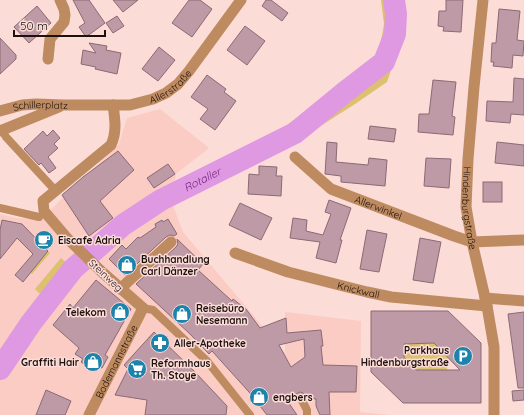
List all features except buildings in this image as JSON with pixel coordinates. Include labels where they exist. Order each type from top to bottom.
[{"type":"street","points":[[48,58],[50,39],[64,22],[64,9],[60,0]]},
{"type":"street","name":"Allerstraße","points":[[63,105],[130,105],[153,99],[166,93],[178,84],[189,71],[241,0]]},
{"type":"street","name":"Hindenburgstraße","points":[[483,0],[468,159],[466,207],[494,346],[494,415]]},
{"type":"street","name":"Schillerplatz","points":[[0,111],[29,104],[63,105]]},
{"type":"street","name":"Schillerplatz","points":[[53,188],[1,130],[63,105]]},
{"type":"street","name":"Steinweg","points":[[113,105],[115,125],[114,137],[111,145],[43,201],[44,211],[67,238],[120,289],[143,308],[153,310],[207,361],[250,415]]},
{"type":"street","name":"Allerwinkel","points":[[295,157],[331,190],[472,242]]},
{"type":"street","points":[[0,208],[39,217]]},
{"type":"street","points":[[472,242],[524,240]]},
{"type":"street","points":[[120,289],[171,242]]},
{"type":"street","name":"Knickwall","points":[[235,253],[288,272],[391,297],[486,302],[524,301]]},
{"type":"street","name":"Bodemannstraße","points":[[89,415],[143,308]]},
{"type":"street","points":[[300,397],[307,410],[306,415]]},
{"type":"shaded area","points":[[381,0],[401,0],[403,26],[398,50],[387,82],[286,148],[212,185],[159,207],[108,245],[77,276],[35,327],[0,380],[0,351],[63,271],[42,296],[35,289],[61,258],[68,265],[112,222],[152,195],[280,130],[363,71],[379,53],[384,24]]},
{"type":"shaded area","points":[[160,109],[209,148],[176,174],[171,200],[183,232],[285,353],[285,312],[361,321],[360,412],[390,415],[0,415],[0,214],[16,218],[41,219],[119,144],[127,118]]},
{"type":"shaded area","points":[[47,251],[50,253],[32,274],[30,272]]},
{"type":"shaded area","points":[[434,343],[448,357],[447,370],[416,370],[404,357],[404,344]]},
{"type":"waterway","name":"Rotaller","points":[[0,369],[31,323],[73,269],[123,225],[161,200],[295,133],[384,62],[395,34],[396,14],[394,0]]},
{"type":"place","name":"Eiscafe Adria","points":[[44,240]]},
{"type":"place","name":"Buchhandlung Carl Dänzer","points":[[127,265]]},
{"type":"place","name":"Telekom","points":[[120,312]]},
{"type":"place","name":"Reisebüro Nesemann","points":[[182,314]]},
{"type":"place","name":"Aller-Apotheke","points":[[160,343]]},
{"type":"place","name":"Parkhaus Hindenburgstraße","points":[[463,356]]},
{"type":"place","name":"Graffiti Hair","points":[[93,362]]},
{"type":"place","name":"Reformhaus Th. Stoye","points":[[137,369]]},
{"type":"place","name":"engbers","points":[[259,397]]}]
